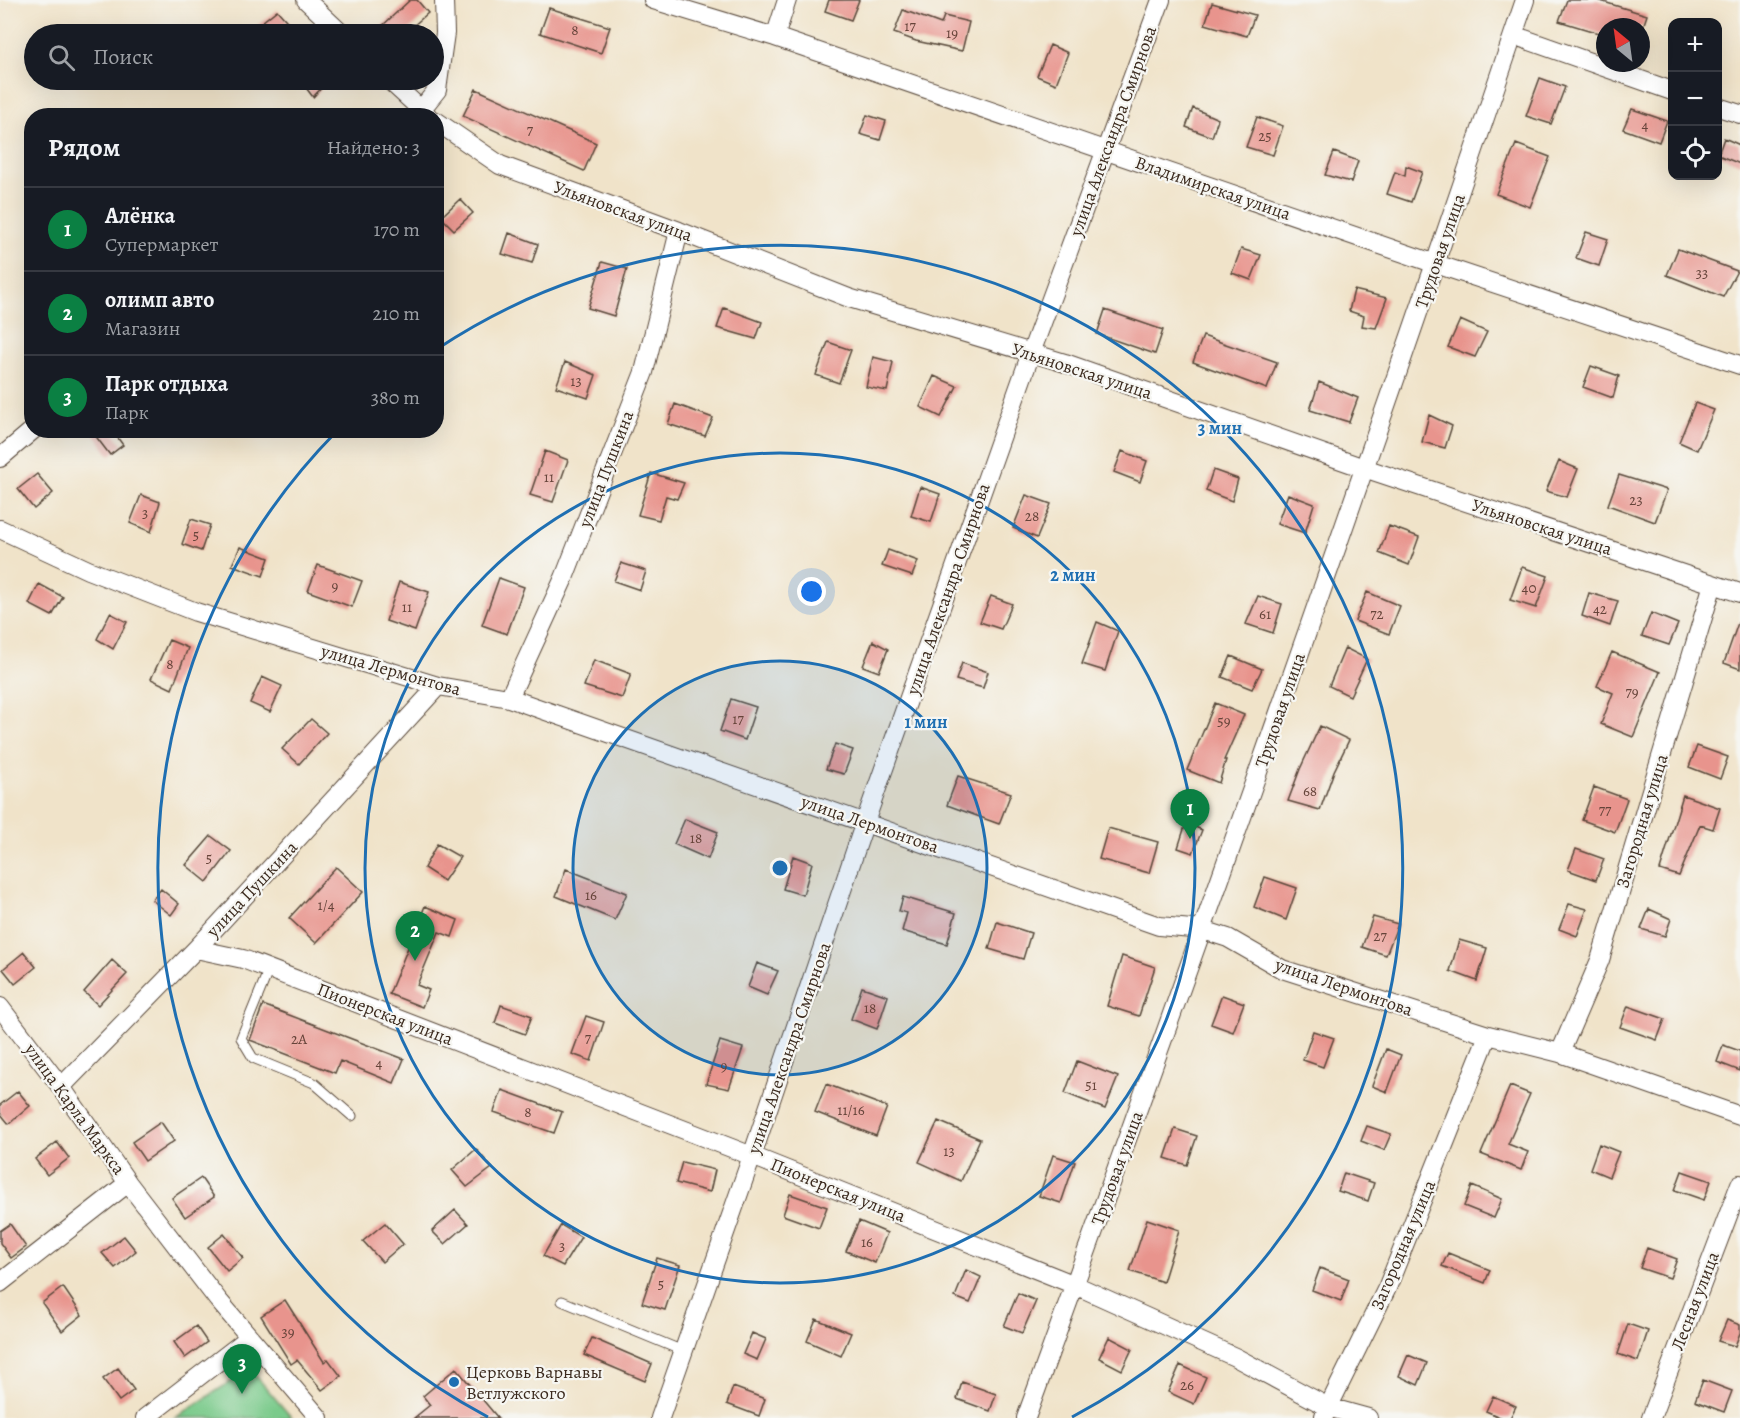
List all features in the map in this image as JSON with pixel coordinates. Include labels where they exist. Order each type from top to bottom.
[{"type":"street","points":[[306,0],[331,24]]},
{"type":"street","points":[[444,0],[444,40]]},
{"type":"street","name":"Владимирская улица","points":[[653,0],[775,37],[1436,264],[1740,365]]},
{"type":"street","points":[[775,37],[788,0]]},
{"type":"street","name":"улица Александра Смирнова","points":[[660,1418],[865,822],[1031,353],[1161,0]]},
{"type":"street","name":"Трудовая улица","points":[[1026,1418],[1203,930],[1436,264],[1525,0]]},
{"type":"street","points":[[1513,35],[1668,90]]},
{"type":"street","name":"Ульяновская улица","points":[[399,90],[418,108]]},
{"type":"street","points":[[429,108],[437,90]]},
{"type":"street","points":[[1722,107],[1740,114]]},
{"type":"street","name":"Ульяновская улица","points":[[444,128],[500,165],[679,231],[849,298],[1031,353],[1364,468],[1740,593]]},
{"type":"street","name":"улица Пушкина","points":[[509,698],[564,578],[644,372],[679,231]]},
{"type":"street","points":[[0,458],[24,438]]},
{"type":"street","name":"улица Лермонтова","points":[[0,529],[88,570],[196,612],[438,686],[509,698],[1159,926],[1203,930],[1228,938],[1282,969],[1488,1035],[1560,1053],[1740,1116]]},
{"type":"street","name":"Загородная улица","points":[[1560,1053],[1600,960],[1713,584]]},
{"type":"street","name":"улица Пушкина","points":[[61,1087],[196,949],[438,686]]},
{"type":"street","name":"Пионерская улица","points":[[196,949],[243,959],[752,1156],[1075,1286],[1235,1357],[1326,1412],[1368,1418]]},
{"type":"street","name":"улица Карла Маркса","points":[[0,1007],[61,1087],[128,1183],[218,1300],[319,1418]]},
{"type":"street","name":"Загородная улица","points":[[1326,1412],[1387,1288],[1488,1035]]},
{"type":"street","name":"улица Карла Маркса","points":[[0,1283],[128,1183]]},
{"type":"street","name":"Лесная улица","points":[[1651,1418],[1740,1184]]},
{"type":"street","points":[[146,1418],[250,1337]]},
{"type":"lane","points":[[269,969],[241,1038],[253,1058],[314,1083],[352,1116]]},
{"type":"lane","points":[[562,1301],[683,1351]]},
{"type":"green space","points":[[250,1369],[292,1418],[175,1418]]},
{"type":"building","points":[[410,0],[417,0],[428,13],[415,24],[384,24]]},
{"type":"building","points":[[829,0],[859,0],[851,20],[825,11]]},
{"type":"building","points":[[1567,0],[1597,0],[1647,15],[1646,18],[1596,18],[1596,32],[1559,21]]},
{"type":"building","points":[[1212,3],[1255,15],[1247,36],[1205,24]]},
{"type":"building","points":[[549,8],[610,27],[601,53],[540,33]]},
{"type":"building","points":[[277,10],[289,24],[260,24]]},
{"type":"building","points":[[903,10],[941,24],[944,16],[969,22],[962,51],[916,41],[894,33]]},
{"type":"building","points":[[1050,45],[1068,53],[1056,84],[1037,76]]},
{"type":"building","points":[[1540,78],[1565,87],[1551,124],[1526,116]]},
{"type":"building","points":[[476,89],[596,143],[584,171],[463,116]]},
{"type":"building","points":[[308,90],[320,90],[313,97]]},
{"type":"building","points":[[1193,108],[1218,119],[1212,137],[1186,127]]},
{"type":"building","points":[[1632,109],[1667,121],[1659,142],[1623,129]]},
{"type":"building","points":[[867,115],[886,121],[880,140],[860,134]]},
{"type":"building","points":[[1257,117],[1283,126],[1273,155],[1246,147]]},
{"type":"building","points":[[1724,138],[1740,145],[1740,164],[1722,157]]},
{"type":"building","points":[[1516,144],[1550,157],[1530,207],[1496,194]]},
{"type":"building","points":[[1334,152],[1358,161],[1351,182],[1325,175]]},
{"type":"building","points":[[1406,166],[1422,172],[1411,202],[1387,194],[1395,172],[1405,176]]},
{"type":"building","points":[[460,199],[473,213],[454,230],[444,220],[444,214]]},
{"type":"building","points":[[1586,232],[1608,239],[1599,266],[1576,258]]},
{"type":"building","points":[[509,233],[538,244],[532,263],[502,254]]},
{"type":"building","points":[[1241,249],[1261,255],[1251,280],[1232,273]]},
{"type":"building","points":[[1678,249],[1737,271],[1723,297],[1667,275]]},
{"type":"building","points":[[602,262],[627,269],[614,316],[588,308]]},
{"type":"building","points":[[1354,290],[1387,298],[1376,328],[1362,326],[1364,316],[1349,311]]},
{"type":"building","points":[[724,308],[762,322],[756,339],[717,328]]},
{"type":"building","points":[[1105,310],[1163,330],[1155,354],[1097,334]]},
{"type":"building","points":[[1460,320],[1487,332],[1475,357],[1448,347]]},
{"type":"building","points":[[1203,336],[1277,362],[1267,389],[1193,362]]},
{"type":"building","points":[[828,342],[851,350],[839,383],[816,375]]},
{"type":"building","points":[[873,357],[893,362],[887,391],[866,387]]},
{"type":"building","points":[[565,362],[596,375],[588,398],[556,387]]},
{"type":"building","points":[[1591,366],[1619,376],[1613,398],[1583,387]]},
{"type":"building","points":[[934,376],[957,386],[941,417],[920,407]]},
{"type":"building","points":[[1319,382],[1358,398],[1349,422],[1310,410]]},
{"type":"building","points":[[1695,403],[1714,410],[1697,450],[1679,442]]},
{"type":"building","points":[[675,404],[713,418],[705,436],[668,424]]},
{"type":"building","points":[[1429,415],[1452,426],[1445,448],[1422,442]]},
{"type":"building","points":[[97,438],[118,438],[123,445],[110,455]]},
{"type":"building","points":[[545,451],[568,460],[553,502],[530,495]]},
{"type":"building","points":[[1122,451],[1147,461],[1140,482],[1114,472]]},
{"type":"building","points":[[1559,461],[1578,469],[1567,497],[1546,491]]},
{"type":"building","points":[[1213,470],[1238,479],[1232,501],[1206,491]]},
{"type":"building","points":[[651,473],[684,483],[677,499],[666,496],[659,520],[638,515]]},
{"type":"building","points":[[37,474],[53,493],[34,509],[18,489]]},
{"type":"building","points":[[1619,475],[1667,490],[1655,522],[1608,505]]},
{"type":"building","points":[[920,487],[940,494],[931,522],[911,516]]},
{"type":"building","points":[[1288,494],[1314,504],[1305,533],[1277,524]]},
{"type":"building","points":[[141,495],[160,502],[151,532],[130,523]]},
{"type":"building","points":[[1026,495],[1051,504],[1037,538],[1013,528]]},
{"type":"building","points":[[191,519],[210,525],[201,551],[182,544]]},
{"type":"building","points":[[1389,526],[1419,537],[1409,565],[1379,553]]},
{"type":"building","points":[[240,547],[269,558],[263,576],[232,565]]},
{"type":"building","points":[[888,550],[918,561],[912,576],[882,566]]},
{"type":"building","points":[[621,563],[646,571],[640,590],[614,581]]},
{"type":"building","points":[[318,565],[362,581],[352,607],[308,591]]},
{"type":"building","points":[[1522,567],[1548,576],[1536,608],[1510,600]]},
{"type":"building","points":[[499,578],[524,587],[507,634],[482,625]]},
{"type":"building","points":[[399,582],[429,592],[415,631],[386,621]]},
{"type":"building","points":[[39,584],[63,597],[52,616],[29,604]]},
{"type":"building","points":[[1367,592],[1400,606],[1389,634],[1355,621]]},
{"type":"building","points":[[1589,593],[1618,601],[1610,626],[1582,616]]},
{"type":"building","points":[[991,596],[1012,604],[1001,629],[980,622]]},
{"type":"building","points":[[1258,596],[1282,604],[1273,633],[1246,624]]},
{"type":"building","points":[[110,613],[127,622],[113,649],[97,639]]},
{"type":"building","points":[[1651,613],[1678,624],[1669,645],[1642,636]]},
{"type":"building","points":[[1097,622],[1118,631],[1105,671],[1082,664]]},
{"type":"building","points":[[1738,623],[1740,624],[1740,669],[1724,663]]},
{"type":"building","points":[[169,640],[188,648],[172,689],[151,679]]},
{"type":"building","points":[[873,641],[888,649],[879,672],[863,666]]},
{"type":"building","points":[[1345,648],[1367,659],[1350,696],[1329,686]]},
{"type":"building","points":[[1612,652],[1660,672],[1633,737],[1601,724],[1613,693],[1597,686]]},
{"type":"building","points":[[1231,656],[1262,669],[1252,689],[1222,677]]},
{"type":"building","points":[[594,660],[631,674],[622,698],[584,686]]},
{"type":"building","points":[[962,663],[988,672],[983,688],[956,680]]},
{"type":"building","points":[[262,677],[282,686],[270,712],[250,703]]},
{"type":"building","points":[[731,699],[756,707],[745,740],[720,731]]},
{"type":"building","points":[[1215,703],[1244,715],[1224,760],[1226,760],[1219,783],[1187,770]]},
{"type":"building","points":[[311,719],[327,733],[299,764],[282,749]]},
{"type":"building","points":[[1320,726],[1349,740],[1334,771],[1320,810],[1288,801]]},
{"type":"building","points":[[835,744],[853,750],[844,774],[826,769]]},
{"type":"building","points":[[1697,746],[1728,757],[1720,779],[1689,767]]},
{"type":"building","points":[[958,776],[1011,793],[999,824],[947,805]]},
{"type":"building","points":[[1594,787],[1627,799],[1615,832],[1582,820]]},
{"type":"building","points":[[1683,795],[1720,808],[1713,829],[1700,825],[1679,876],[1660,870]]},
{"type":"building","points":[[685,819],[718,832],[708,859],[674,844]]},
{"type":"building","points":[[1186,823],[1202,830],[1193,853],[1178,848]]},
{"type":"building","points":[[1108,828],[1158,842],[1149,873],[1099,859]]},
{"type":"building","points":[[211,836],[231,851],[207,882],[186,865]]},
{"type":"building","points":[[437,844],[460,857],[444,881],[424,868]]},
{"type":"building","points":[[1576,849],[1604,859],[1596,880],[1568,870]]},
{"type":"building","points":[[793,856],[812,863],[803,895],[783,889]]},
{"type":"building","points":[[336,867],[363,892],[316,943],[289,918]]},
{"type":"building","points":[[566,869],[627,893],[615,920],[556,896]]},
{"type":"building","points":[[1265,877],[1297,888],[1286,920],[1254,907]]},
{"type":"building","points":[[161,889],[179,904],[171,915],[152,900]]},
{"type":"building","points":[[903,897],[956,913],[947,944],[902,931],[907,913],[899,911]]},
{"type":"building","points":[[1569,904],[1587,909],[1577,936],[1559,929]]},
{"type":"building","points":[[425,906],[458,920],[452,937],[439,932],[417,985],[429,990],[422,1007],[389,994]]},
{"type":"building","points":[[1649,909],[1671,919],[1665,936],[1641,929]]},
{"type":"building","points":[[1373,917],[1398,924],[1386,955],[1362,947]]},
{"type":"building","points":[[997,922],[1031,933],[1023,959],[989,949]]},
{"type":"building","points":[[1459,940],[1487,948],[1477,981],[1450,971]]},
{"type":"building","points":[[24,952],[36,967],[15,984],[3,969]]},
{"type":"building","points":[[1122,956],[1155,967],[1139,1016],[1107,1006]]},
{"type":"building","points":[[112,960],[127,974],[98,1005],[84,992]]},
{"type":"building","points":[[757,963],[778,971],[767,995],[748,987]]},
{"type":"building","points":[[862,987],[888,996],[877,1029],[851,1019]]},
{"type":"building","points":[[1222,995],[1244,1003],[1233,1032],[1211,1024]]},
{"type":"building","points":[[263,1005],[404,1059],[394,1083],[340,1061],[335,1073],[250,1040]]},
{"type":"building","points":[[501,1005],[532,1016],[525,1034],[495,1023]]},
{"type":"building","points":[[1628,1006],[1665,1019],[1657,1040],[1620,1027]]},
{"type":"building","points":[[586,1016],[604,1022],[591,1061],[572,1054]]},
{"type":"building","points":[[1313,1031],[1334,1038],[1323,1067],[1303,1060]]},
{"type":"building","points":[[720,1041],[743,1048],[729,1089],[706,1084]]},
{"type":"building","points":[[1723,1045],[1740,1051],[1740,1071],[1717,1062]]},
{"type":"building","points":[[1386,1049],[1401,1055],[1387,1092],[1372,1086]]},
{"type":"building","points":[[1077,1061],[1118,1077],[1105,1109],[1065,1093]]},
{"type":"building","points":[[826,1084],[887,1107],[876,1136],[815,1112]]},
{"type":"building","points":[[1510,1086],[1530,1094],[1508,1144],[1528,1152],[1521,1170],[1481,1154]]},
{"type":"building","points":[[502,1090],[562,1112],[554,1133],[494,1112]]},
{"type":"building","points":[[18,1091],[30,1106],[9,1124],[0,1113],[0,1105]]},
{"type":"building","points":[[938,1121],[980,1139],[961,1181],[919,1162]]},
{"type":"building","points":[[161,1122],[174,1141],[145,1161],[132,1142]]},
{"type":"building","points":[[1367,1126],[1391,1134],[1384,1150],[1361,1141]]},
{"type":"building","points":[[1175,1129],[1197,1136],[1187,1165],[1165,1158]]},
{"type":"building","points":[[57,1142],[69,1158],[47,1175],[35,1159]]},
{"type":"building","points":[[1599,1144],[1619,1152],[1609,1177],[1590,1169]]},
{"type":"building","points":[[476,1149],[492,1168],[467,1187],[452,1170]]},
{"type":"building","points":[[1053,1155],[1075,1162],[1061,1203],[1039,1196]]},
{"type":"building","points":[[682,1162],[715,1170],[710,1192],[676,1183]]},
{"type":"building","points":[[1682,1171],[1711,1181],[1704,1200],[1675,1190]]},
{"type":"building","points":[[1344,1173],[1374,1183],[1368,1201],[1338,1191]]},
{"type":"building","points":[[201,1178],[214,1197],[185,1217],[172,1198]]},
{"type":"building","points":[[1472,1186],[1502,1199],[1494,1218],[1464,1206]]},
{"type":"building","points":[[790,1194],[827,1207],[819,1228],[783,1215]]},
{"type":"building","points":[[455,1210],[468,1224],[445,1244],[432,1231]]},
{"type":"building","points":[[1147,1219],[1179,1230],[1163,1282],[1130,1271]]},
{"type":"building","points":[[859,1221],[887,1233],[875,1263],[846,1251]]},
{"type":"building","points":[[385,1223],[403,1244],[382,1262],[363,1241]]},
{"type":"building","points":[[10,1224],[26,1247],[11,1258],[0,1243],[0,1231]]},
{"type":"building","points":[[561,1225],[581,1237],[563,1266],[543,1256]]},
{"type":"building","points":[[224,1234],[243,1258],[227,1271],[208,1247]]},
{"type":"building","points":[[124,1236],[136,1251],[115,1268],[102,1253]]},
{"type":"building","points":[[1647,1248],[1677,1259],[1670,1278],[1640,1268]]},
{"type":"building","points":[[1448,1253],[1490,1270],[1485,1283],[1442,1266]]},
{"type":"building","points":[[657,1258],[680,1265],[665,1310],[642,1303]]},
{"type":"building","points":[[1320,1268],[1349,1279],[1341,1301],[1312,1290]]},
{"type":"building","points":[[966,1270],[981,1277],[970,1303],[955,1297]]},
{"type":"building","points":[[63,1287],[82,1315],[62,1331],[42,1303]]},
{"type":"building","points":[[1018,1293],[1036,1301],[1022,1333],[1004,1326]]},
{"type":"building","points":[[285,1300],[324,1362],[328,1359],[341,1376],[322,1390],[297,1360],[291,1364],[261,1316]]},
{"type":"building","points":[[816,1319],[851,1333],[841,1356],[807,1341]]},
{"type":"building","points":[[1727,1320],[1740,1325],[1740,1333],[1735,1346],[1718,1341]]},
{"type":"building","points":[[1628,1324],[1648,1331],[1638,1361],[1618,1354]]},
{"type":"building","points":[[196,1326],[207,1342],[185,1358],[174,1342]]},
{"type":"building","points":[[752,1333],[766,1339],[757,1360],[743,1354]]},
{"type":"building","points":[[1109,1337],[1132,1349],[1122,1370],[1099,1358]]},
{"type":"building","points":[[592,1338],[652,1364],[645,1381],[584,1355]]},
{"type":"building","points":[[1408,1355],[1427,1363],[1418,1385],[1399,1376]]},
{"type":"building","points":[[1180,1365],[1206,1377],[1194,1404],[1168,1392]]},
{"type":"building","points":[[118,1368],[134,1390],[119,1401],[103,1379]]},
{"type":"building","name":"Церковь Варнавы Ветлужского","points":[[456,1368],[498,1418],[414,1418],[430,1405],[423,1396]]},
{"type":"building","points":[[1703,1380],[1732,1391],[1724,1412],[1695,1401]]},
{"type":"building","points":[[962,1382],[996,1394],[990,1411],[957,1399]]},
{"type":"building","points":[[733,1387],[765,1399],[759,1416],[727,1404]]},
{"type":"building","points":[[1493,1396],[1516,1406],[1510,1418],[1502,1418],[1486,1411]]},
{"type":"place","name":"Алёнка","points":[[1190,839]]},
{"type":"place","name":"олимп авто","points":[[415,961]]},
{"type":"place","name":"Церковь Варнавы Ветлужского","points":[[454,1382]]},
{"type":"place","name":"Парк отдыха","points":[[242,1394]]}]
